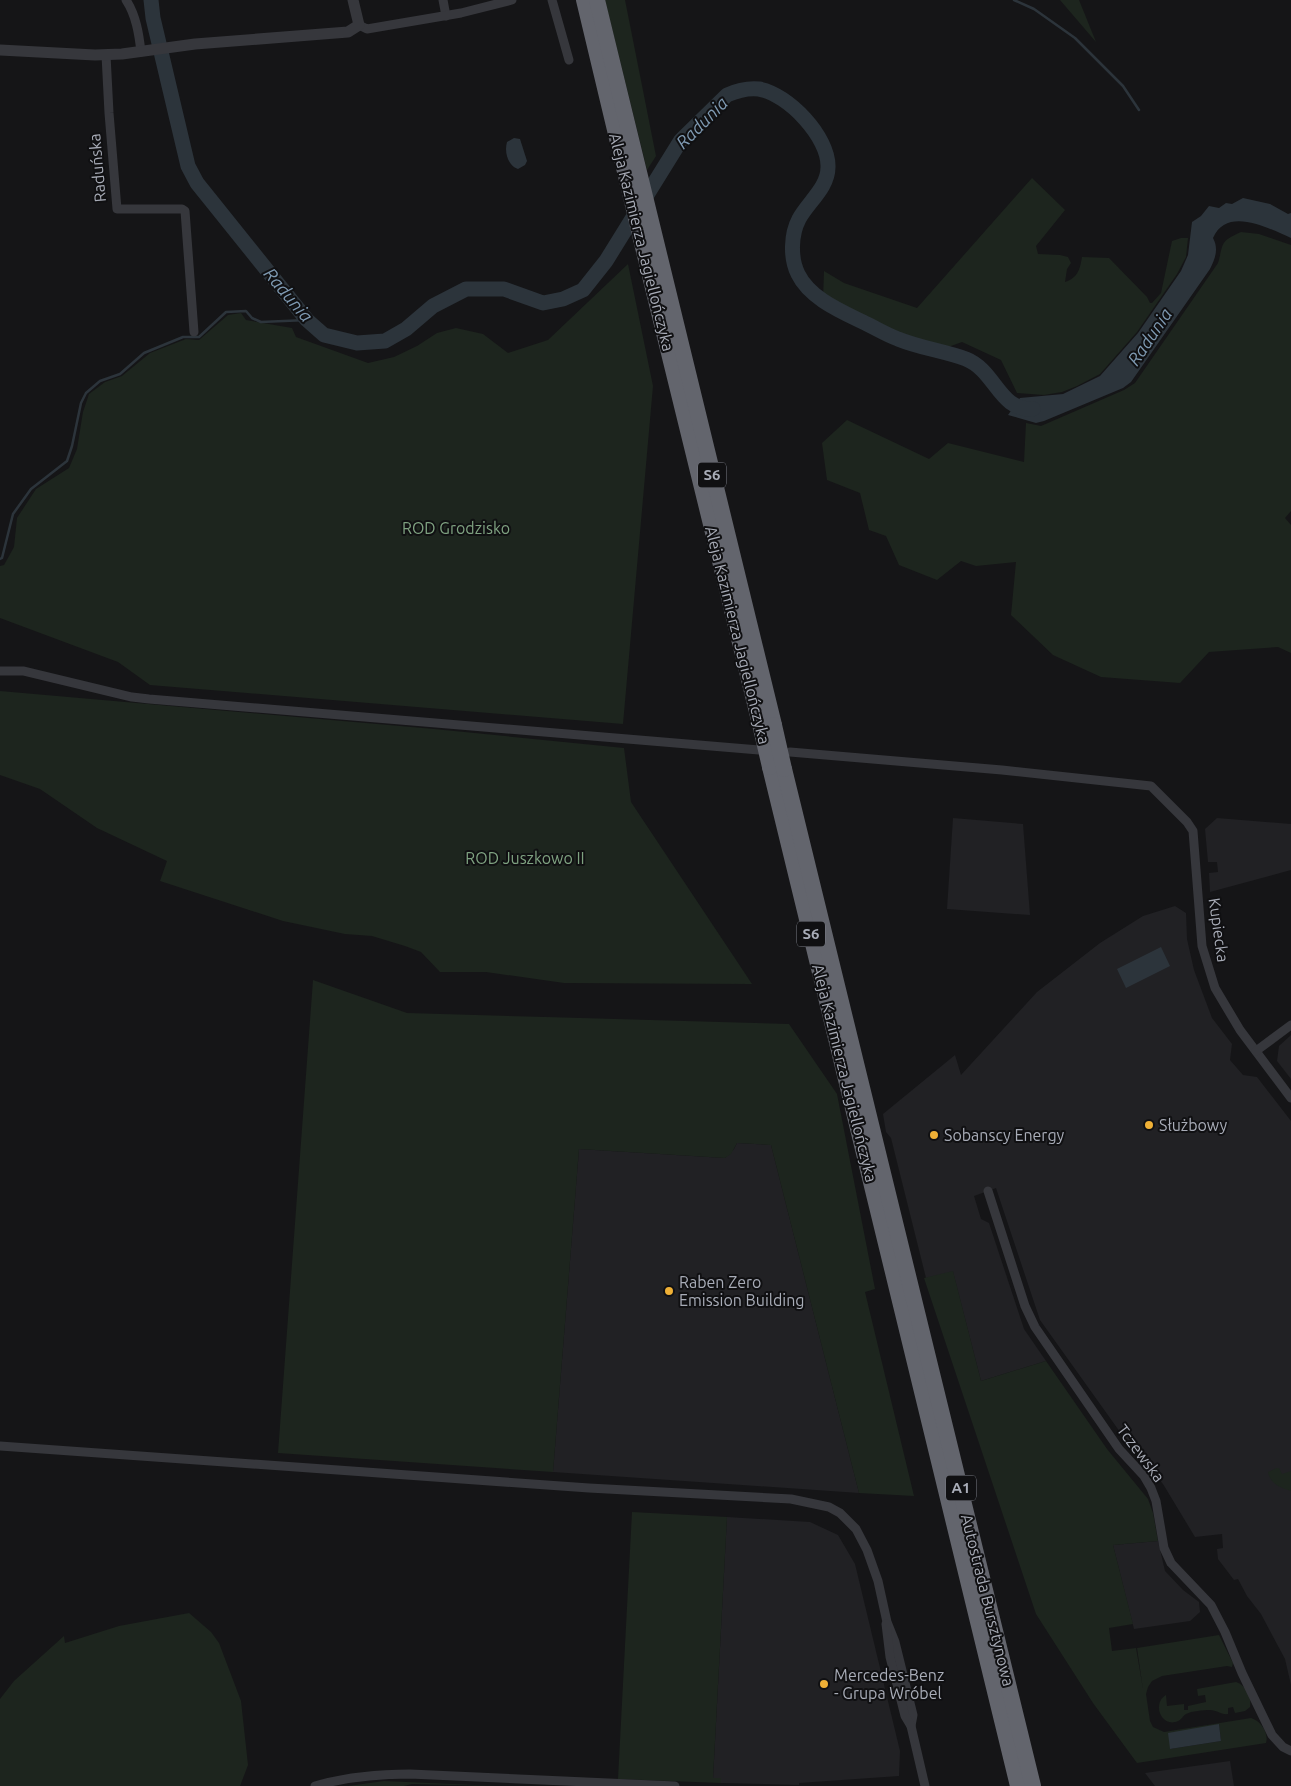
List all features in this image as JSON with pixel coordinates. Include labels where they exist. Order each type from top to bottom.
[{"type":"highway","name":"Aleja Kazimierza Jagiellończyka","points":[[584,0],[633,180],[650,225],[777,768],[900,1269]]},
{"type":"highway","name":"Aleja Kazimierza Jagiellończyka","points":[[597,0],[633,180],[640,239],[767,724]]},
{"type":"highway","name":"Autostrada Bursztynowa","points":[[900,1269],[1018,1786]]},
{"type":"highway","name":"Autostrada Bursztynowa","points":[[900,1269],[1033,1786]]},
{"type":"street","points":[[126,0],[130,5],[144,51]]},
{"type":"street","points":[[353,0],[359,25],[367,29],[446,16],[512,0]]},
{"type":"street","points":[[443,0],[446,16]]},
{"type":"street","points":[[552,0],[569,60]]},
{"type":"street","points":[[0,50],[106,55],[172,47],[348,32],[359,25]]},
{"type":"street","name":"Raduńska","points":[[106,55],[117,209],[182,209],[186,211],[194,332]]},
{"type":"street","points":[[0,671],[24,671],[132,697],[308,714],[759,750]]},
{"type":"street","name":"Kupiecka","points":[[790,752],[1002,770],[1151,786],[1187,822],[1193,831],[1202,946],[1215,988],[1240,1030],[1291,1098]]},
{"type":"street","points":[[1256,1051],[1291,1025]]},
{"type":"street","name":"Tczewska","points":[[988,1191],[1026,1306],[1035,1327],[1119,1449],[1144,1476],[1156,1500],[1164,1548],[1171,1563],[1211,1605],[1272,1736],[1283,1747],[1291,1751]]},
{"type":"street","points":[[0,1446],[579,1488],[791,1499],[830,1507],[840,1513],[856,1529],[873,1566],[887,1622],[886,1629],[890,1658],[905,1716],[911,1726],[925,1786]]},
{"type":"street","points":[[315,1786],[360,1776],[401,1774],[675,1786]]},
{"type":"shaded area","points":[[953,818],[1023,824],[1030,915],[947,909]]},
{"type":"shaded area","points":[[1217,818],[1291,824],[1291,870],[1210,892],[1209,873],[1218,872],[1217,862],[1208,862],[1205,829]]},
{"type":"shaded area","points":[[1175,906],[1186,913],[1187,939],[1194,970],[1212,1018],[1232,1044],[1230,1060],[1243,1075],[1257,1077],[1291,1121],[1291,1685],[1285,1659],[1261,1614],[1247,1596],[1238,1579],[1234,1580],[1218,1559],[1217,1549],[1223,1548],[1222,1534],[1195,1537],[1163,1484],[1125,1439],[1040,1320],[996,1188],[974,1196],[981,1219],[989,1223],[1024,1329],[1046,1361],[981,1381],[953,1272],[926,1278],[891,1138],[886,1132],[883,1114],[955,1055],[961,1075],[1037,992],[1100,943],[1143,916]]},
{"type":"shaded area","points":[[1291,1035],[1291,1079],[1277,1061],[1279,1046]]},
{"type":"shaded area","points":[[737,1143],[771,1145],[859,1493],[553,1472],[579,1149],[725,1158]]},
{"type":"shaded area","points":[[727,1517],[810,1522],[838,1535],[855,1564],[900,1751],[899,1776],[799,1783],[799,1785],[721,1783],[720,1778],[713,1779]]},
{"type":"shaded area","points":[[1158,1541],[1165,1571],[1183,1590],[1199,1602],[1200,1612],[1190,1621],[1134,1629],[1113,1545]]},
{"type":"shaded area","points":[[1230,1761],[1234,1786],[1155,1786],[1145,1773]]},
{"type":"green space","points":[[605,0],[625,0],[656,156],[647,170]]},
{"type":"green space","points":[[1060,0],[1079,0],[1096,42]]},
{"type":"green space","points":[[1032,178],[1065,210],[1036,246],[1038,254],[1068,257],[1071,263],[1067,269],[1065,282],[1073,278],[1078,272],[1082,257],[1109,258],[1152,303],[1161,293],[1172,241],[1188,238],[1186,257],[1177,274],[1137,332],[1100,374],[1062,392],[1044,395],[1017,393],[1001,360],[962,342],[940,350],[898,340],[823,300],[824,271],[844,283],[917,308]]},
{"type":"green space","points":[[1241,232],[1259,234],[1291,245],[1291,511],[1285,518],[1291,525],[1291,653],[1278,647],[1209,652],[1180,683],[1101,677],[1053,655],[1011,615],[1016,562],[976,566],[961,561],[937,580],[899,565],[886,536],[869,530],[860,493],[827,480],[822,443],[847,420],[929,459],[948,443],[1024,462],[1026,423],[1041,426],[1124,390],[1135,383],[1218,263],[1222,247],[1226,241]]},
{"type":"green space","name":"ROD Grodzisko","points":[[628,264],[653,386],[623,724],[150,685],[118,662],[0,618],[0,566],[4,565],[14,547],[17,518],[36,489],[69,468],[77,449],[83,412],[89,394],[105,382],[122,376],[150,353],[186,339],[199,340],[228,315],[241,313],[246,320],[292,328],[296,337],[368,363],[394,357],[417,346],[437,333],[456,328],[483,334],[508,353],[548,340]]},
{"type":"green space","name":"ROD Juszkowo II","points":[[0,691],[434,729],[624,748],[631,802],[752,984],[564,983],[486,972],[440,972],[421,952],[405,946],[372,936],[345,934],[283,921],[160,881],[167,861],[97,828],[40,789],[0,775]]},
{"type":"green space","points":[[313,980],[407,1013],[789,1024],[837,1094],[875,1289],[865,1292],[914,1496],[859,1493],[771,1145],[737,1143],[731,1154],[725,1158],[579,1149],[553,1472],[278,1453]]},
{"type":"green space","points":[[953,1271],[981,1381],[1046,1361],[1107,1449],[1148,1499],[1153,1513],[1158,1541],[1113,1545],[1133,1624],[1109,1628],[1112,1651],[1136,1648],[1143,1689],[1137,1648],[1219,1635],[1233,1663],[1232,1667],[1227,1666],[1162,1676],[1152,1681],[1146,1694],[1150,1721],[1153,1727],[1164,1732],[1251,1718],[1263,1728],[1267,1739],[1266,1743],[1137,1763],[1093,1703],[1036,1614],[924,1278]],"holes":[[[1219,1724],[1221,1741],[1170,1749]]]},
{"type":"green space","points":[[1279,1468],[1282,1474],[1291,1471],[1291,1491],[1276,1485],[1271,1480],[1268,1472]]},
{"type":"green space","points":[[632,1512],[727,1517],[713,1778],[721,1778],[721,1783],[618,1779]]},
{"type":"green space","points":[[189,1613],[211,1632],[219,1643],[241,1701],[248,1765],[240,1786],[0,1786],[0,1699],[14,1681],[64,1636],[65,1643],[119,1626]]},
{"type":"green space","points":[[1236,1682],[1243,1686],[1249,1696],[1250,1707],[1245,1711],[1235,1713],[1233,1707],[1228,1708],[1228,1714],[1212,1710],[1191,1712],[1179,1720],[1171,1722],[1165,1720],[1159,1711],[1160,1702],[1166,1695],[1167,1706],[1184,1704],[1184,1710],[1188,1710],[1188,1706],[1206,1702],[1205,1695],[1198,1696],[1197,1689]]},
{"type":"green space","points":[[384,1781],[498,1786],[412,1784],[404,1786],[348,1786]]},
{"type":"water","points":[[514,138],[520,139],[527,161],[525,165],[518,169],[509,162],[507,154],[507,142]]},
{"type":"water","points":[[1243,198],[1270,204],[1288,214],[1291,213],[1291,238],[1249,222],[1238,221],[1228,223],[1219,228],[1213,238],[1216,250],[1210,269],[1131,382],[1123,388],[1044,421],[1036,423],[1008,415],[1020,398],[1063,394],[1100,376],[1138,333],[1181,271],[1188,255],[1192,222],[1201,216],[1209,206],[1219,208],[1226,203],[1232,204]]},
{"type":"water","points":[[1161,947],[1170,966],[1126,988],[1117,969]]},
{"type":"water","points":[[1219,1724],[1221,1741],[1170,1749],[1168,1733]]},
{"type":"waterway","name":"Radunia","points":[[151,0],[153,18],[188,166],[197,183],[307,320],[324,335],[357,343],[385,341],[406,329],[433,306],[466,289],[504,289],[543,303],[563,299],[583,290],[606,261],[681,140],[727,95],[743,90],[759,89],[782,99],[794,108],[814,130],[827,155],[828,167],[825,182],[799,219],[794,232],[792,246],[795,268],[803,283],[810,291],[828,304],[890,336],[966,359],[984,372],[1012,404],[1022,408],[1033,409]]},
{"type":"waterway","points":[[1014,0],[1034,9],[1075,38],[1123,86],[1139,110]]},
{"type":"waterway","points":[[0,559],[2,558],[13,514],[31,489],[67,461],[81,403],[86,393],[100,381],[120,374],[144,353],[183,337],[199,337],[226,312],[246,311],[252,318],[261,322],[307,320]]},
{"type":"place","name":"Służbowy","points":[[1149,1125]]},
{"type":"place","name":"Sobanscy Energy","points":[[934,1135]]},
{"type":"place","name":"Raben Zero Emission Building","points":[[669,1291]]},
{"type":"place","name":"Mercedes-Benz - Grupa Wróbel","points":[[824,1684]]}]
